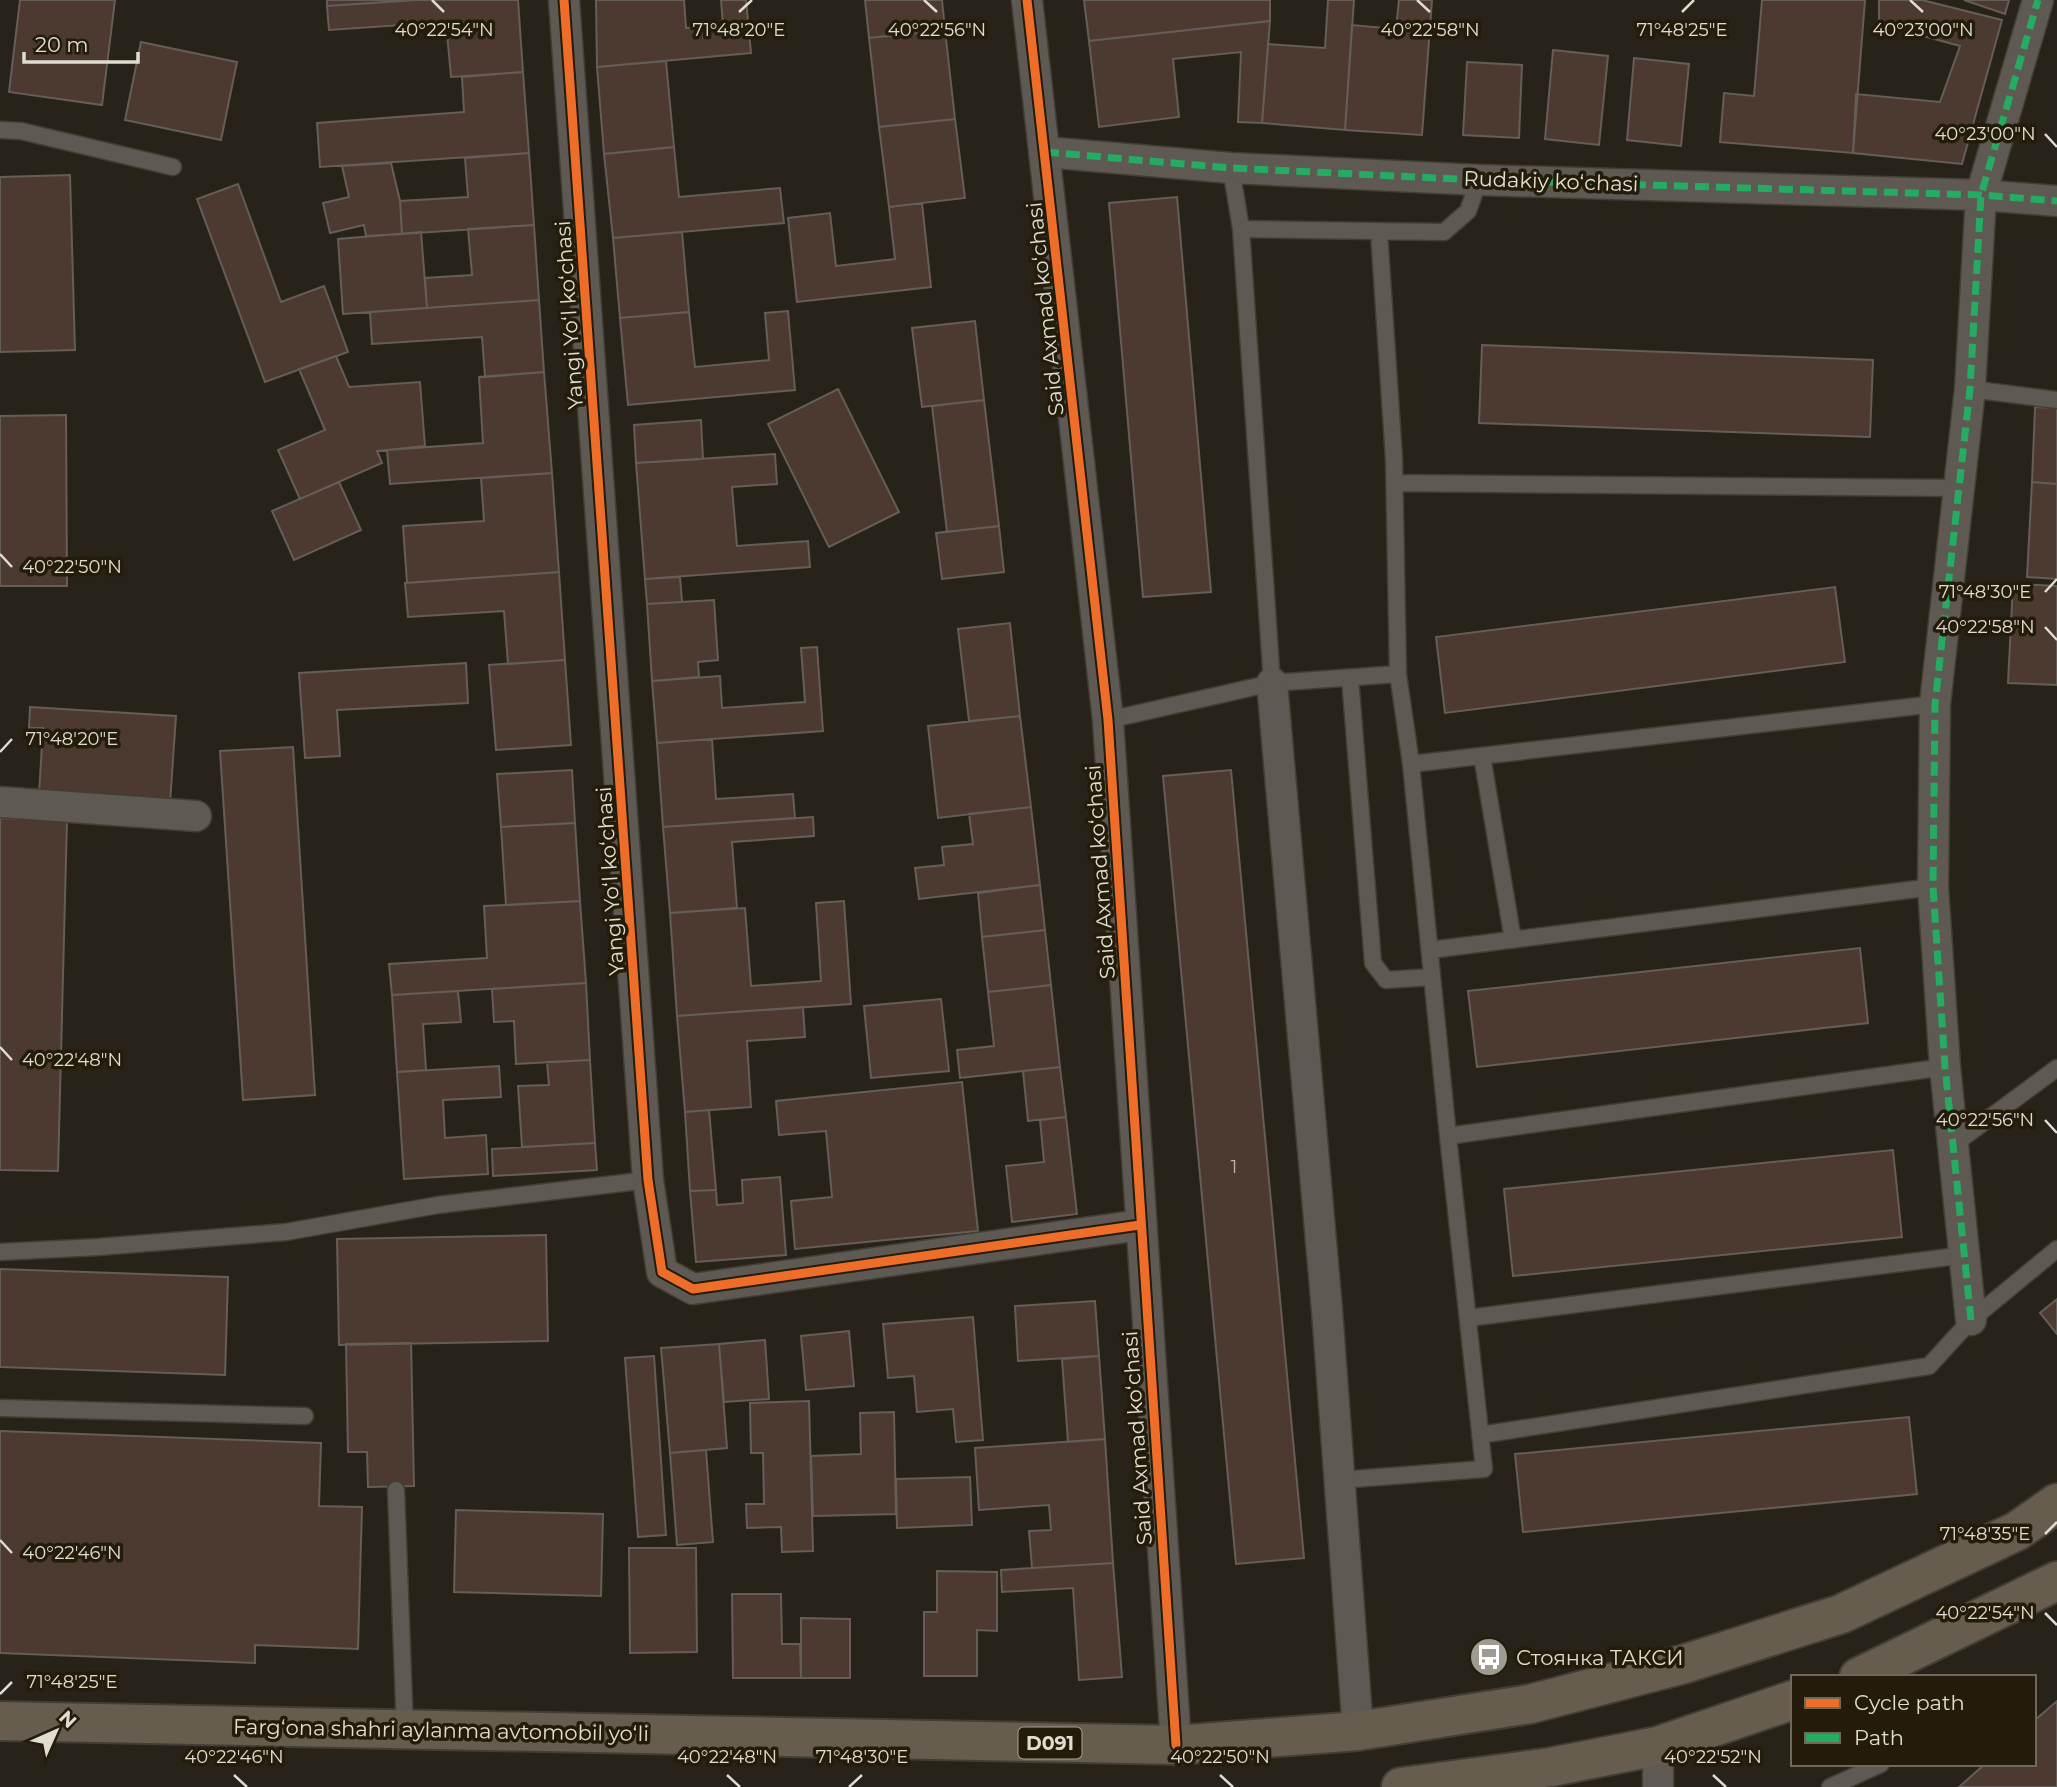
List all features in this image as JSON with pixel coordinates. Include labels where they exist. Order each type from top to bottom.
[{"type":"highway","name":"Fargʻona shahri aylanma avtomobil yoʻli","points":[[0,1721],[1176,1745],[1358,1731],[1530,1704],[1684,1664],[1841,1615],[2017,1531],[2057,1503]]},
{"type":"highway","points":[[1863,1675],[2057,1581]]},
{"type":"highway","points":[[1401,1787],[1551,1768],[1658,1746],[1791,1701]]},
{"type":"street","name":"Yangi Yoʻl koʻchasi","points":[[564,0],[649,1180],[662,1272],[693,1289],[1140,1225]]},
{"type":"street","name":"Said Axmad koʻchasi","points":[[1027,0],[1108,720],[1176,1745]]},
{"type":"street","points":[[1971,1320],[1945,1067],[1933,887],[1935,704],[1970,389],[1981,195],[2038,0]]},
{"type":"street","name":"Rudakiy koʻchasi","points":[[1045,152],[1231,168],[1479,180],[1981,195],[2057,201]]},
{"type":"street","points":[[1272,683],[1327,1310],[1358,1731]]},
{"type":"street","points":[[0,802],[196,816]]},
{"type":"street","points":[[1658,1746],[1658,1787]]},
{"type":"lane","points":[[0,130],[21,131],[173,167]]},
{"type":"lane","points":[[1231,168],[1241,229],[1272,683]]},
{"type":"lane","points":[[1241,229],[1444,232],[1468,211],[1479,180]]},
{"type":"lane","points":[[1340,1480],[1484,1469],[1411,764],[1398,674],[1395,483],[1379,232]]},
{"type":"lane","points":[[1970,389],[2057,400]]},
{"type":"lane","points":[[1395,483],[1959,488]]},
{"type":"lane","points":[[1108,720],[1272,683],[1398,674]]},
{"type":"lane","points":[[1350,678],[1373,963],[1387,980],[1432,976]]},
{"type":"lane","points":[[1411,764],[1935,704]]},
{"type":"lane","points":[[1482,756],[1513,940]]},
{"type":"lane","points":[[1430,950],[1933,887]]},
{"type":"lane","points":[[1448,1136],[1945,1067]]},
{"type":"lane","points":[[1953,1145],[2057,1068]]},
{"type":"lane","points":[[0,1252],[286,1232],[438,1205],[649,1180]]},
{"type":"lane","points":[[1480,1435],[1929,1366],[1971,1320],[2057,1249]]},
{"type":"lane","points":[[1468,1318],[1965,1255]]},
{"type":"lane","points":[[0,1408],[305,1416]]},
{"type":"lane","points":[[396,1490],[405,1730]]},
{"type":"lane","points":[[1830,1787],[1877,1766]]},
{"type":"building","points":[[20,0],[115,0],[102,105],[9,92]]},
{"type":"building","points":[[327,0],[417,0],[327,6]]},
{"type":"building","points":[[417,0],[518,0],[523,72],[451,77],[446,22],[329,30],[327,6]]},
{"type":"building","points":[[596,0],[684,0],[686,28],[723,25],[721,0],[746,0],[751,53],[597,67]]},
{"type":"building","points":[[865,0],[942,0],[945,30],[869,38]]},
{"type":"building","points":[[1084,0],[1270,0],[1270,21],[1089,41]]},
{"type":"building","points":[[1328,0],[1354,0],[1345,130],[1262,123],[1268,44],[1325,48]]},
{"type":"building","points":[[1399,0],[1432,0],[1422,135],[1345,130],[1352,25],[1396,29]]},
{"type":"building","points":[[1762,0],[1865,0],[1853,153],[1720,142],[1724,93],[1754,96]]},
{"type":"building","points":[[1879,0],[1922,0],[2002,20],[1962,164],[1853,153],[1856,94],[1940,102],[1960,46],[1879,24]]},
{"type":"building","points":[[1964,0],[2009,0],[2005,14]]},
{"type":"building","points":[[1270,21],[1262,123],[1238,122],[1241,52],[1173,59],[1179,117],[1099,127],[1089,41]]},
{"type":"building","points":[[945,30],[955,119],[879,127],[869,38]]},
{"type":"building","points":[[141,42],[237,62],[221,140],[125,120]]},
{"type":"building","points":[[1553,50],[1608,56],[1599,145],[1545,139]]},
{"type":"building","points":[[1634,58],[1689,64],[1681,146],[1627,140]]},
{"type":"building","points":[[666,61],[674,147],[604,154],[597,67]]},
{"type":"building","points":[[1467,62],[1522,65],[1519,138],[1463,135]]},
{"type":"building","points":[[523,72],[529,153],[320,167],[317,123],[464,112],[462,77]]},
{"type":"building","points":[[955,119],[965,198],[889,207],[879,127]]},
{"type":"building","points":[[674,147],[679,197],[780,188],[784,223],[613,238],[604,154]]},
{"type":"building","points":[[529,153],[534,225],[402,234],[400,201],[468,197],[465,158]]},
{"type":"building","points":[[391,163],[400,201],[402,234],[366,236],[364,225],[330,233],[323,203],[349,197],[342,166]]},
{"type":"building","points":[[70,175],[75,350],[0,352],[0,177]]},
{"type":"building","points":[[238,184],[281,302],[324,286],[348,352],[265,382],[197,199]]},
{"type":"building","points":[[1177,197],[1211,592],[1143,597],[1109,203]]},
{"type":"building","points":[[922,203],[931,287],[797,302],[788,218],[830,213],[836,266],[895,259],[889,207]]},
{"type":"building","points":[[534,225],[539,300],[427,308],[425,278],[472,275],[468,229]]},
{"type":"building","points":[[421,232],[427,308],[343,314],[338,239]]},
{"type":"building","points":[[682,232],[689,312],[620,318],[613,238]]},
{"type":"building","points":[[539,300],[544,372],[485,377],[482,337],[372,344],[370,312]]},
{"type":"building","points":[[788,311],[795,390],[628,405],[620,318],[689,312],[695,367],[769,360],[765,313]]},
{"type":"building","points":[[975,321],[984,400],[922,407],[912,328]]},
{"type":"building","points":[[1482,345],[1873,360],[1870,437],[1479,423]]},
{"type":"building","points":[[336,356],[349,387],[420,382],[425,446],[377,451],[382,463],[300,499],[278,450],[325,430],[299,369]]},
{"type":"building","points":[[544,372],[552,473],[390,484],[387,450],[483,443],[479,377]]},
{"type":"building","points":[[838,389],[899,512],[829,547],[768,424]]},
{"type":"building","points":[[984,400],[999,526],[947,532],[932,406]]},
{"type":"building","points":[[2035,407],[2057,408],[2057,484],[2032,482]]},
{"type":"building","points":[[66,415],[67,586],[0,586],[0,416]]},
{"type":"building","points":[[701,420],[703,459],[636,463],[634,425]]},
{"type":"building","points":[[775,454],[777,484],[732,487],[737,546],[808,541],[810,567],[645,579],[636,463]]},
{"type":"building","points":[[552,473],[559,572],[407,583],[403,526],[484,521],[481,478]]},
{"type":"building","points":[[339,482],[361,530],[294,560],[272,511]]},
{"type":"building","points":[[2032,482],[2057,484],[2057,579],[2027,577]]},
{"type":"building","points":[[999,526],[1004,572],[942,579],[936,533]]},
{"type":"building","points":[[559,572],[565,660],[508,664],[504,611],[408,617],[405,583]]},
{"type":"building","points":[[680,577],[682,602],[647,604],[645,579]]},
{"type":"building","points":[[2013,584],[2057,586],[2057,685],[2008,683]]},
{"type":"building","points":[[1835,587],[1845,662],[1445,713],[1436,637]]},
{"type":"building","points":[[714,600],[718,660],[698,662],[699,677],[652,681],[647,604]]},
{"type":"building","points":[[1010,623],[1020,716],[969,721],[958,629]]},
{"type":"building","points":[[817,647],[823,731],[657,743],[652,681],[720,676],[722,708],[805,702],[801,648]]},
{"type":"building","points":[[565,660],[571,745],[496,750],[489,665]]},
{"type":"building","points":[[466,663],[468,703],[337,710],[340,756],[305,758],[299,673]]},
{"type":"building","points":[[30,707],[176,716],[170,803],[39,794],[43,728],[29,728]]},
{"type":"building","points":[[1020,716],[1031,807],[938,818],[928,726]]},
{"type":"building","points":[[712,739],[716,799],[793,794],[795,818],[663,827],[657,743]]},
{"type":"building","points":[[293,747],[315,1095],[243,1100],[220,751]]},
{"type":"building","points":[[572,770],[575,823],[501,827],[497,774]]},
{"type":"building","points":[[1231,770],[1304,1558],[1236,1564],[1163,776]]},
{"type":"building","points":[[1031,807],[1040,885],[919,899],[915,868],[944,865],[942,847],[973,844],[969,814]]},
{"type":"building","points":[[813,817],[814,836],[732,842],[737,908],[670,913],[663,827]]},
{"type":"building","points":[[0,818],[67,820],[58,1171],[0,1170]]},
{"type":"building","points":[[575,823],[580,901],[506,905],[501,827]]},
{"type":"building","points":[[1040,885],[1045,930],[982,937],[978,893]]},
{"type":"building","points":[[580,901],[586,983],[392,995],[389,964],[487,958],[484,906]]},
{"type":"building","points":[[844,901],[851,1004],[677,1016],[670,913],[745,908],[751,986],[821,981],[816,903]]},
{"type":"building","points":[[1045,930],[1051,985],[988,992],[982,937]]},
{"type":"building","points":[[1860,948],[1868,1023],[1477,1067],[1468,991]]},
{"type":"building","points":[[586,983],[590,1060],[516,1064],[514,1021],[494,1022],[492,989]]},
{"type":"building","points":[[1051,985],[1060,1067],[960,1078],[957,1050],[994,1046],[988,992]]},
{"type":"building","points":[[458,991],[461,1022],[423,1024],[426,1070],[397,1072],[392,995]]},
{"type":"building","points":[[941,999],[949,1071],[871,1078],[864,1006]]},
{"type":"building","points":[[803,1007],[805,1037],[747,1041],[751,1107],[685,1112],[677,1016]]},
{"type":"building","points":[[590,1060],[595,1143],[522,1147],[518,1086],[549,1085],[547,1062]]},
{"type":"building","points":[[499,1066],[501,1097],[443,1100],[445,1138],[486,1135],[488,1174],[404,1179],[397,1072]]},
{"type":"building","points":[[1060,1067],[1066,1117],[1028,1121],[1023,1071]]},
{"type":"building","points":[[962,1082],[978,1231],[795,1249],[791,1201],[832,1197],[826,1131],[779,1135],[776,1101]]},
{"type":"building","points":[[709,1110],[716,1190],[690,1191],[685,1112]]},
{"type":"building","points":[[1066,1117],[1077,1214],[1012,1222],[1006,1166],[1044,1162],[1040,1120]]},
{"type":"building","points":[[595,1143],[597,1170],[493,1176],[492,1149]]},
{"type":"building","points":[[1893,1150],[1902,1237],[1513,1276],[1504,1189]]},
{"type":"building","points":[[780,1177],[786,1255],[696,1262],[690,1191],[716,1190],[717,1205],[743,1203],[742,1180]]},
{"type":"building","points":[[546,1235],[548,1341],[339,1345],[337,1239]]},
{"type":"building","points":[[0,1269],[228,1277],[225,1375],[0,1367]]},
{"type":"building","points":[[2057,1299],[2057,1334],[2040,1313]]},
{"type":"building","points":[[1095,1301],[1099,1356],[1018,1361],[1015,1306]]},
{"type":"building","points":[[973,1317],[983,1440],[956,1442],[953,1409],[917,1412],[914,1376],[888,1378],[883,1324]]},
{"type":"building","points":[[849,1331],[854,1386],[806,1390],[801,1336]]},
{"type":"building","points":[[765,1340],[769,1399],[724,1402],[719,1344]]},
{"type":"building","points":[[411,1343],[414,1486],[368,1487],[367,1452],[348,1452],[346,1344]]},
{"type":"building","points":[[719,1344],[727,1448],[670,1453],[661,1348]]},
{"type":"building","points":[[654,1356],[666,1535],[638,1537],[625,1358]]},
{"type":"building","points":[[1099,1356],[1105,1439],[1068,1442],[1062,1359]]},
{"type":"building","points":[[809,1401],[813,1551],[782,1552],[781,1527],[747,1528],[746,1504],[764,1504],[763,1453],[751,1453],[750,1403]]},
{"type":"building","points":[[894,1412],[896,1514],[813,1516],[811,1456],[861,1454],[860,1413]]},
{"type":"building","points":[[1909,1417],[1917,1494],[1523,1532],[1515,1454]]},
{"type":"building","points":[[0,1431],[321,1443],[319,1506],[362,1507],[358,1649],[255,1645],[255,1663],[0,1653]]},
{"type":"building","points":[[1105,1439],[1113,1563],[1032,1568],[1029,1531],[1051,1530],[1049,1505],[979,1510],[975,1448]]},
{"type":"building","points":[[706,1450],[713,1542],[677,1545],[670,1453]]},
{"type":"building","points":[[970,1477],[972,1525],[897,1528],[896,1479]]},
{"type":"building","points":[[456,1510],[603,1514],[601,1596],[454,1592]]},
{"type":"building","points":[[629,1548],[696,1548],[697,1652],[630,1653]]},
{"type":"building","points":[[1113,1563],[1122,1677],[1079,1680],[1073,1588],[1002,1592],[1001,1570]]},
{"type":"building","points":[[937,1571],[997,1572],[997,1631],[977,1630],[977,1676],[924,1676],[924,1612],[937,1612]]},
{"type":"building","points":[[732,1594],[781,1594],[782,1644],[800,1644],[801,1678],[733,1678]]},
{"type":"building","points":[[801,1618],[850,1619],[850,1678],[801,1678]]},
{"type":"building","points":[[2057,1701],[2057,1787],[1959,1787],[1983,1766],[2036,1766],[2036,1719]]},
{"type":"marked path","points":[[1971,1320],[1945,1067],[1933,887],[1935,704],[1970,389],[1981,195],[2038,0]]},
{"type":"marked path","points":[[1045,152],[1231,168],[1479,180],[1981,195],[2057,201]]},
{"type":"cycle path","points":[[564,0],[648,1180],[662,1272],[693,1289],[1140,1225]]},
{"type":"cycle path","points":[[1027,0],[1108,720],[1176,1745]]},
{"type":"place","name":"Стоянка ТАКСИ","points":[[1489,1657]]}]
